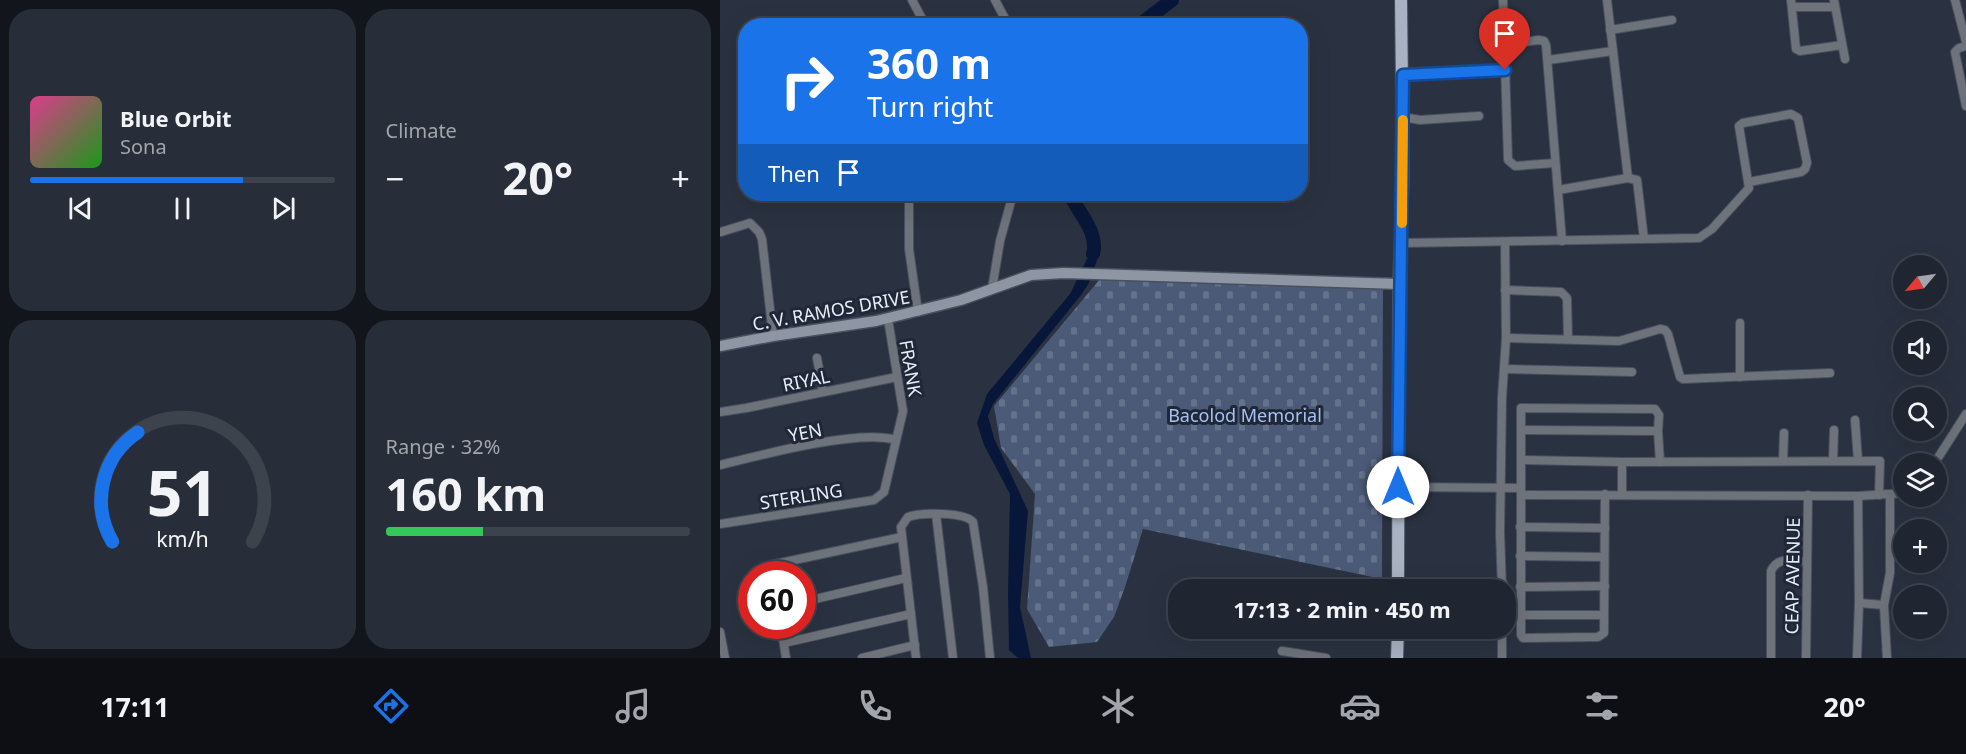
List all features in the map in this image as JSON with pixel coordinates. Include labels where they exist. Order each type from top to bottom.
[{"type":"main road","points":[[1398,579],[1399,284],[1403,117],[1401,0]]},
{"type":"main road","points":[[1397,658],[1398,639]]},
{"type":"street","points":[[912,0],[922,18]]},
{"type":"street","points":[[995,0],[1005,18]]},
{"type":"street","points":[[1503,0],[1508,160],[1515,166],[1556,163]]},
{"type":"street","points":[[1607,0],[1624,125],[1628,178]]},
{"type":"street","points":[[1955,0],[1966,42]]},
{"type":"street","points":[[1842,45],[1800,51],[1796,49],[1791,3],[1834,4],[1845,59]]},
{"type":"street","points":[[1610,30],[1672,20]]},
{"type":"street","points":[[1504,45],[1538,40],[1544,41],[1546,45],[1562,241]]},
{"type":"street","points":[[1966,46],[1955,52],[1966,106]]},
{"type":"street","points":[[1548,60],[1613,51]]},
{"type":"street","points":[[1403,75],[1505,70]]},
{"type":"street","points":[[1401,243],[1699,238],[1712,229],[1749,188],[1739,126],[1743,123],[1796,115],[1807,164],[1805,169],[1801,172],[1749,182]]},
{"type":"street","points":[[1403,117],[1420,120],[1479,116]]},
{"type":"street","points":[[1558,190],[1628,178],[1637,180],[1644,239]]},
{"type":"street","points":[[909,201],[909,249],[918,312]]},
{"type":"street","points":[[992,288],[1000,241],[1011,201]]},
{"type":"street","points":[[721,232],[750,223],[759,232],[762,240],[773,336]]},
{"type":"street","points":[[1502,579],[1500,532],[1506,338],[1505,242]]},
{"type":"street","name":"C. V. RAMOS DRIVE","points":[[720,346],[888,319],[918,312],[1031,275],[1064,273],[1399,284]]},
{"type":"street","points":[[1505,290],[1565,294],[1568,339]]},
{"type":"street","name":"FRANK","points":[[885,492],[903,411],[888,319]]},
{"type":"street","points":[[1740,323],[1740,377]]},
{"type":"street","points":[[1506,338],[1618,341],[1660,329],[1665,330],[1668,334],[1680,377],[1689,380],[1830,373]]},
{"type":"street","points":[[817,358],[823,392]]},
{"type":"street","points":[[1504,369],[1632,372]]},
{"type":"street","name":"RIYAL","points":[[720,412],[897,377]]},
{"type":"street","points":[[1605,494],[1604,633],[1602,636],[1526,638],[1521,636],[1521,408],[1655,409],[1659,415],[1660,462]]},
{"type":"street","points":[[1941,453],[1966,414]]},
{"type":"street","points":[[1855,420],[1858,461]]},
{"type":"street","points":[[1521,430],[1658,431]]},
{"type":"street","points":[[1833,461],[1834,430]]},
{"type":"street","points":[[1783,461],[1784,433]]},
{"type":"street","name":"YEN","points":[[720,465],[845,439],[873,436],[896,441]]},
{"type":"street","points":[[1521,460],[1880,461],[1879,495]]},
{"type":"street","points":[[1622,462],[1622,494]]},
{"type":"street","points":[[1398,487],[1502,488],[1521,491],[1605,494],[1858,496],[1893,494]]},
{"type":"street","name":"STERLING","points":[[720,524],[874,500],[885,492]]},
{"type":"street","points":[[1887,658],[1884,605],[1890,573],[1890,494]]},
{"type":"street","name":"CEAP AVENUE","points":[[1806,658],[1809,495]]},
{"type":"street","points":[[1857,658],[1858,496]]},
{"type":"street","points":[[916,658],[901,527],[908,517],[921,513],[965,515],[973,522],[983,587],[990,658]]},
{"type":"street","points":[[936,514],[952,658]]},
{"type":"street","points":[[1520,527],[1605,528]]},
{"type":"street","points":[[790,561],[902,537]]},
{"type":"street","points":[[1520,556],[1604,557]]},
{"type":"street","points":[[1771,658],[1771,571],[1778,561],[1806,561]]},
{"type":"street","points":[[816,599],[906,578]]},
{"type":"street","points":[[1520,587],[1605,586]]},
{"type":"street","points":[[1859,603],[1884,605]]},
{"type":"street","points":[[784,643],[911,614]]},
{"type":"street","points":[[1520,615],[1604,615]]},
{"type":"street","points":[[720,632],[725,658]]},
{"type":"street","points":[[783,639],[786,658]]},
{"type":"street","points":[[1502,639],[1502,658]]},
{"type":"street","points":[[862,658],[915,645]]},
{"type":"street","points":[[1282,651],[1326,658]]},
{"type":"green space","name":"Bacolod Memorial","points":[[1100,279],[1383,286],[1382,579],[1143,529],[1114,617],[1097,642],[1049,647],[1027,609],[1035,494],[1001,448],[994,406]]},
{"type":"shaded area","points":[[1093,254],[1097,260],[1089,283],[993,404],[988,416],[994,438],[1028,511],[1020,607],[1031,658],[1018,658],[1009,650],[1010,494],[984,445],[977,423],[987,394],[1070,294],[1087,259]]},
{"type":"waterway","points":[[1148,18],[1172,0]]},
{"type":"waterway","points":[[1074,201],[1093,238],[1093,254]]},
{"type":"slow traffic","points":[[1402,223],[1403,120]]},
{"type":"route","points":[[1398,487],[1403,75],[1505,70]]}]
